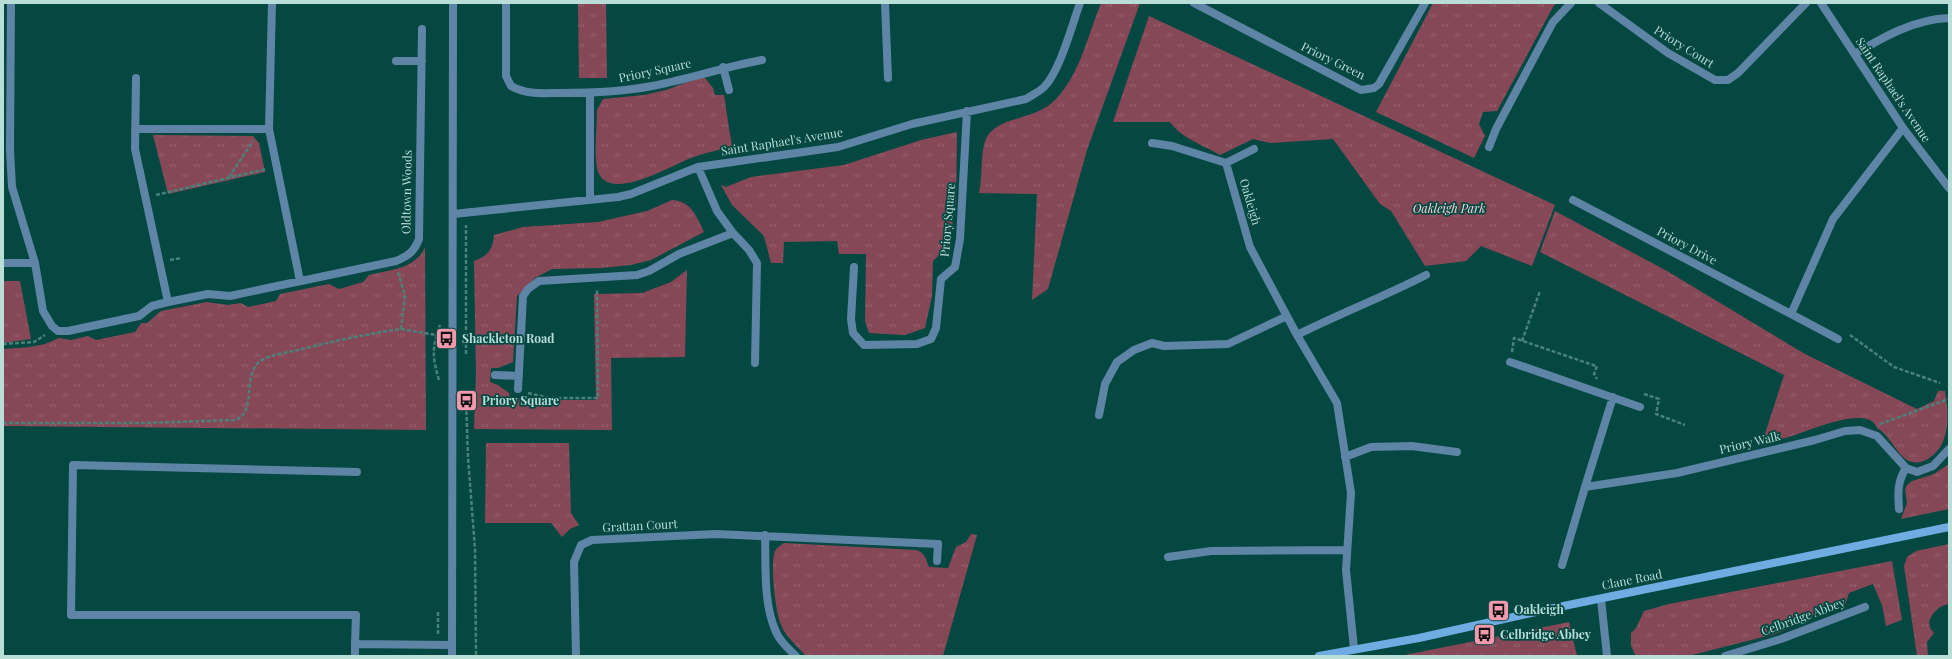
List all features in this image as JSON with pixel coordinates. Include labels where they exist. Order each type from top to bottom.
[{"type":"main road","name":"Clane Road","points":[[1319,656],[1354,648],[1419,638],[1601,598],[1949,527]]},
{"type":"street","points":[[11,3],[7,62],[12,181],[35,263],[43,311],[52,326]]},
{"type":"street","points":[[272,3],[269,129],[300,281]]},
{"type":"street","points":[[452,656],[454,3]]},
{"type":"street","name":"Priory Square","points":[[506,3],[506,76],[511,86],[527,93],[590,93],[623,91],[653,86],[724,67],[762,60]]},
{"type":"street","points":[[885,3],[888,78]]},
{"type":"street","name":"Saint Raphael's Avenue","points":[[453,214],[590,200],[631,194],[698,167],[838,148],[912,124],[1026,99],[1045,86],[1050,80],[1062,53],[1080,3]]},
{"type":"street","name":"Priory Green","points":[[1194,3],[1360,90],[1374,88],[1379,84],[1425,3]]},
{"type":"street","points":[[1489,147],[1496,129],[1553,22],[1571,3]]},
{"type":"street","name":"Priory Court","points":[[1599,3],[1668,53],[1715,80],[1728,80],[1738,73],[1806,3]]},
{"type":"street","name":"Saint Raphael's Avenue","points":[[1821,3],[1903,128],[1949,188]]},
{"type":"street","points":[[1855,54],[1888,35],[1908,27],[1949,18]]},
{"type":"street","name":"Oldtown Woods","points":[[52,326],[58,330],[68,331],[139,316],[152,306],[168,302],[208,294],[230,296],[396,261],[406,257],[412,252],[419,239],[422,29]]},
{"type":"street","points":[[396,61],[422,61]]},
{"type":"street","points":[[724,67],[729,90]]},
{"type":"street","points":[[136,78],[135,149],[144,198],[168,302]]},
{"type":"street","points":[[590,93],[590,200]]},
{"type":"street","name":"Priory Square","points":[[854,266],[851,319],[853,333],[864,345],[917,344],[931,340],[936,328],[941,279],[955,267],[960,239],[967,111]]},
{"type":"street","points":[[1791,314],[1833,219],[1903,128]]},
{"type":"street","points":[[135,129],[269,129]]},
{"type":"street","points":[[1152,143],[1172,146],[1226,163],[1254,149]]},
{"type":"street","name":"Oakleigh","points":[[1226,163],[1250,247],[1297,335],[1337,403],[1351,493],[1346,550],[1346,570],[1354,648]]},
{"type":"street","points":[[698,167],[717,211],[733,233],[749,250],[757,263],[755,363]]},
{"type":"street","name":"Priory Drive","points":[[1573,200],[1838,338]]},
{"type":"street","points":[[518,389],[523,296],[528,289],[539,281],[626,276],[643,273],[679,254],[733,233]]},
{"type":"street","points":[[3,263],[35,263]]},
{"type":"street","points":[[1297,335],[1388,294],[1426,275]]},
{"type":"street","points":[[1099,415],[1106,384],[1117,362],[1134,350],[1152,343],[1164,346],[1228,344],[1287,316]]},
{"type":"street","points":[[1510,362],[1640,407]]},
{"type":"street","points":[[495,375],[519,376]]},
{"type":"street","points":[[1562,565],[1584,487],[1613,397]]},
{"type":"street","name":"Priory Walk","points":[[1584,487],[1677,473],[1815,440],[1845,431],[1860,430],[1877,436],[1906,468]]},
{"type":"street","points":[[1345,458],[1371,448],[1412,446],[1458,452]]},
{"type":"street","points":[[1899,509],[1897,488],[1900,478],[1906,468],[1917,472],[1933,466],[1949,449]]},
{"type":"street","points":[[355,656],[356,615],[71,615],[73,465],[357,472]]},
{"type":"street","name":"Grattan Court","points":[[576,656],[574,562],[581,545],[592,540],[707,534],[765,535],[938,544],[937,561]]},
{"type":"street","points":[[765,535],[766,582],[773,623],[776,633],[796,656]]},
{"type":"street","points":[[1168,557],[1211,551],[1346,550]]},
{"type":"street","points":[[1601,598],[1607,656]]},
{"type":"street","name":"Celbridge Abbey","points":[[1725,656],[1780,639],[1865,607]]},
{"type":"street","points":[[355,644],[452,645]]},
{"type":"path","points":[[228,177],[253,141],[256,129]]},
{"type":"path","points":[[144,198],[276,166]]},
{"type":"path","points":[[466,213],[466,357]]},
{"type":"path","points":[[166,261],[182,258]]},
{"type":"path","points":[[396,261],[405,296],[402,330]]},
{"type":"path","points":[[518,389],[535,396],[549,398],[598,398],[597,277]]},
{"type":"path","points":[[1522,341],[1540,291]]},
{"type":"path","points":[[3,344],[34,342],[45,335],[52,326]]},
{"type":"path","points":[[1838,338],[1841,328],[1894,366],[1940,383]]},
{"type":"path","points":[[3,423],[143,423],[235,420],[241,418],[246,412],[251,377],[254,368],[260,361],[275,355],[338,340],[402,330],[436,335]]},
{"type":"path","points":[[1510,362],[1514,338],[1597,366],[1594,374],[1597,379],[1604,381]]},
{"type":"path","points":[[1638,392],[1659,399],[1656,414],[1685,425]]},
{"type":"path","points":[[466,393],[468,457],[475,549],[476,656]]},
{"type":"path","points":[[1869,433],[1875,426],[1949,399]]},
{"type":"green space","points":[[578,3],[606,3],[607,78],[579,78]]},
{"type":"green space","points":[[1101,3],[1140,3],[1087,150],[1048,289],[1032,300],[1037,194],[979,193],[983,147],[990,133],[997,127],[1006,122],[1037,112],[1056,99],[1071,78],[1083,54]]},
{"type":"green space","points":[[1433,3],[1557,3],[1553,7],[1497,111],[1483,112],[1479,124],[1485,136],[1474,158],[1376,112]]},
{"type":"green space","name":"Oakleigh Park","points":[[1149,16],[1555,205],[1532,266],[1481,246],[1466,261],[1425,266],[1391,211],[1380,204],[1333,139],[1270,143],[1253,139],[1220,155],[1186,137],[1170,122],[1113,122]]},
{"type":"green space","points":[[699,78],[705,78],[713,88],[715,95],[724,95],[732,147],[696,156],[640,180],[625,183],[612,183],[603,179],[597,168],[596,146],[597,110],[603,99],[644,95],[666,90]]},
{"type":"green space","points":[[957,132],[956,200],[949,245],[933,261],[932,296],[925,328],[905,335],[869,333],[865,321],[866,254],[839,254],[837,241],[784,242],[783,263],[771,263],[764,236],[732,205],[721,185],[726,187],[751,177],[844,165],[921,140]]},
{"type":"green space","points":[[153,135],[253,136],[259,143],[265,172],[168,194]]},
{"type":"green space","points":[[672,200],[684,203],[689,207],[696,216],[704,232],[651,260],[631,265],[601,268],[552,269],[535,278],[517,296],[513,362],[498,368],[491,368],[490,382],[498,385],[509,393],[510,397],[541,400],[596,400],[594,294],[642,293],[671,282],[687,270],[685,357],[611,358],[612,430],[474,429],[476,374],[474,261],[483,257],[489,251],[494,235],[523,227],[598,222],[647,211]]},
{"type":"green space","points":[[1555,211],[1667,271],[1805,354],[1917,409],[1934,401],[1938,391],[1945,391],[1947,420],[1944,439],[1940,447],[1934,454],[1924,461],[1909,461],[1901,455],[1886,436],[1871,421],[1862,418],[1834,422],[1785,438],[1763,440],[1784,375],[1540,252]]},
{"type":"green space","points":[[425,247],[426,430],[3,426],[3,349],[30,347],[45,344],[59,338],[71,340],[88,336],[96,340],[135,332],[141,323],[147,323],[161,311],[207,302],[228,305],[241,303],[248,307],[276,301],[280,294],[329,284],[339,289],[363,282],[369,275],[393,270],[409,264],[421,254]]},
{"type":"green space","points":[[3,281],[20,281],[31,339],[3,343]]},
{"type":"green space","points":[[13,283],[17,320],[3,322],[3,285]]},
{"type":"green space","points":[[486,443],[569,443],[571,513],[579,525],[570,529],[562,537],[551,523],[485,523]]},
{"type":"green space","points":[[1949,464],[1949,509],[1901,519],[1907,503],[1905,489],[1907,485],[1912,481],[1934,474]]},
{"type":"green space","points":[[971,534],[977,535],[943,656],[806,656],[789,637],[781,625],[774,590],[773,561],[775,550],[784,543],[916,550],[923,554],[929,567],[948,568],[956,547],[966,542]]},
{"type":"green space","points":[[1949,544],[1949,604],[1942,606],[1937,610],[1929,621],[1930,628],[1934,633],[1927,642],[1928,656],[1917,656],[1904,566],[1907,557],[1916,551]]},
{"type":"green space","points":[[1892,561],[1902,620],[1886,626],[1882,605],[1873,584],[1849,593],[1845,605],[1775,634],[1688,656],[1636,656],[1631,646],[1631,633],[1636,628],[1644,611],[1669,604]]},
{"type":"green space","points":[[1569,622],[1577,656],[1400,656]]},
{"type":"place","name":"Shackleton Road","points":[[446,339]]},
{"type":"place","name":"Priory Square","points":[[467,401]]},
{"type":"place","name":"Oakleigh","points":[[1498,610]]},
{"type":"place","name":"Celbridge Abbey","points":[[1484,635]]}]
